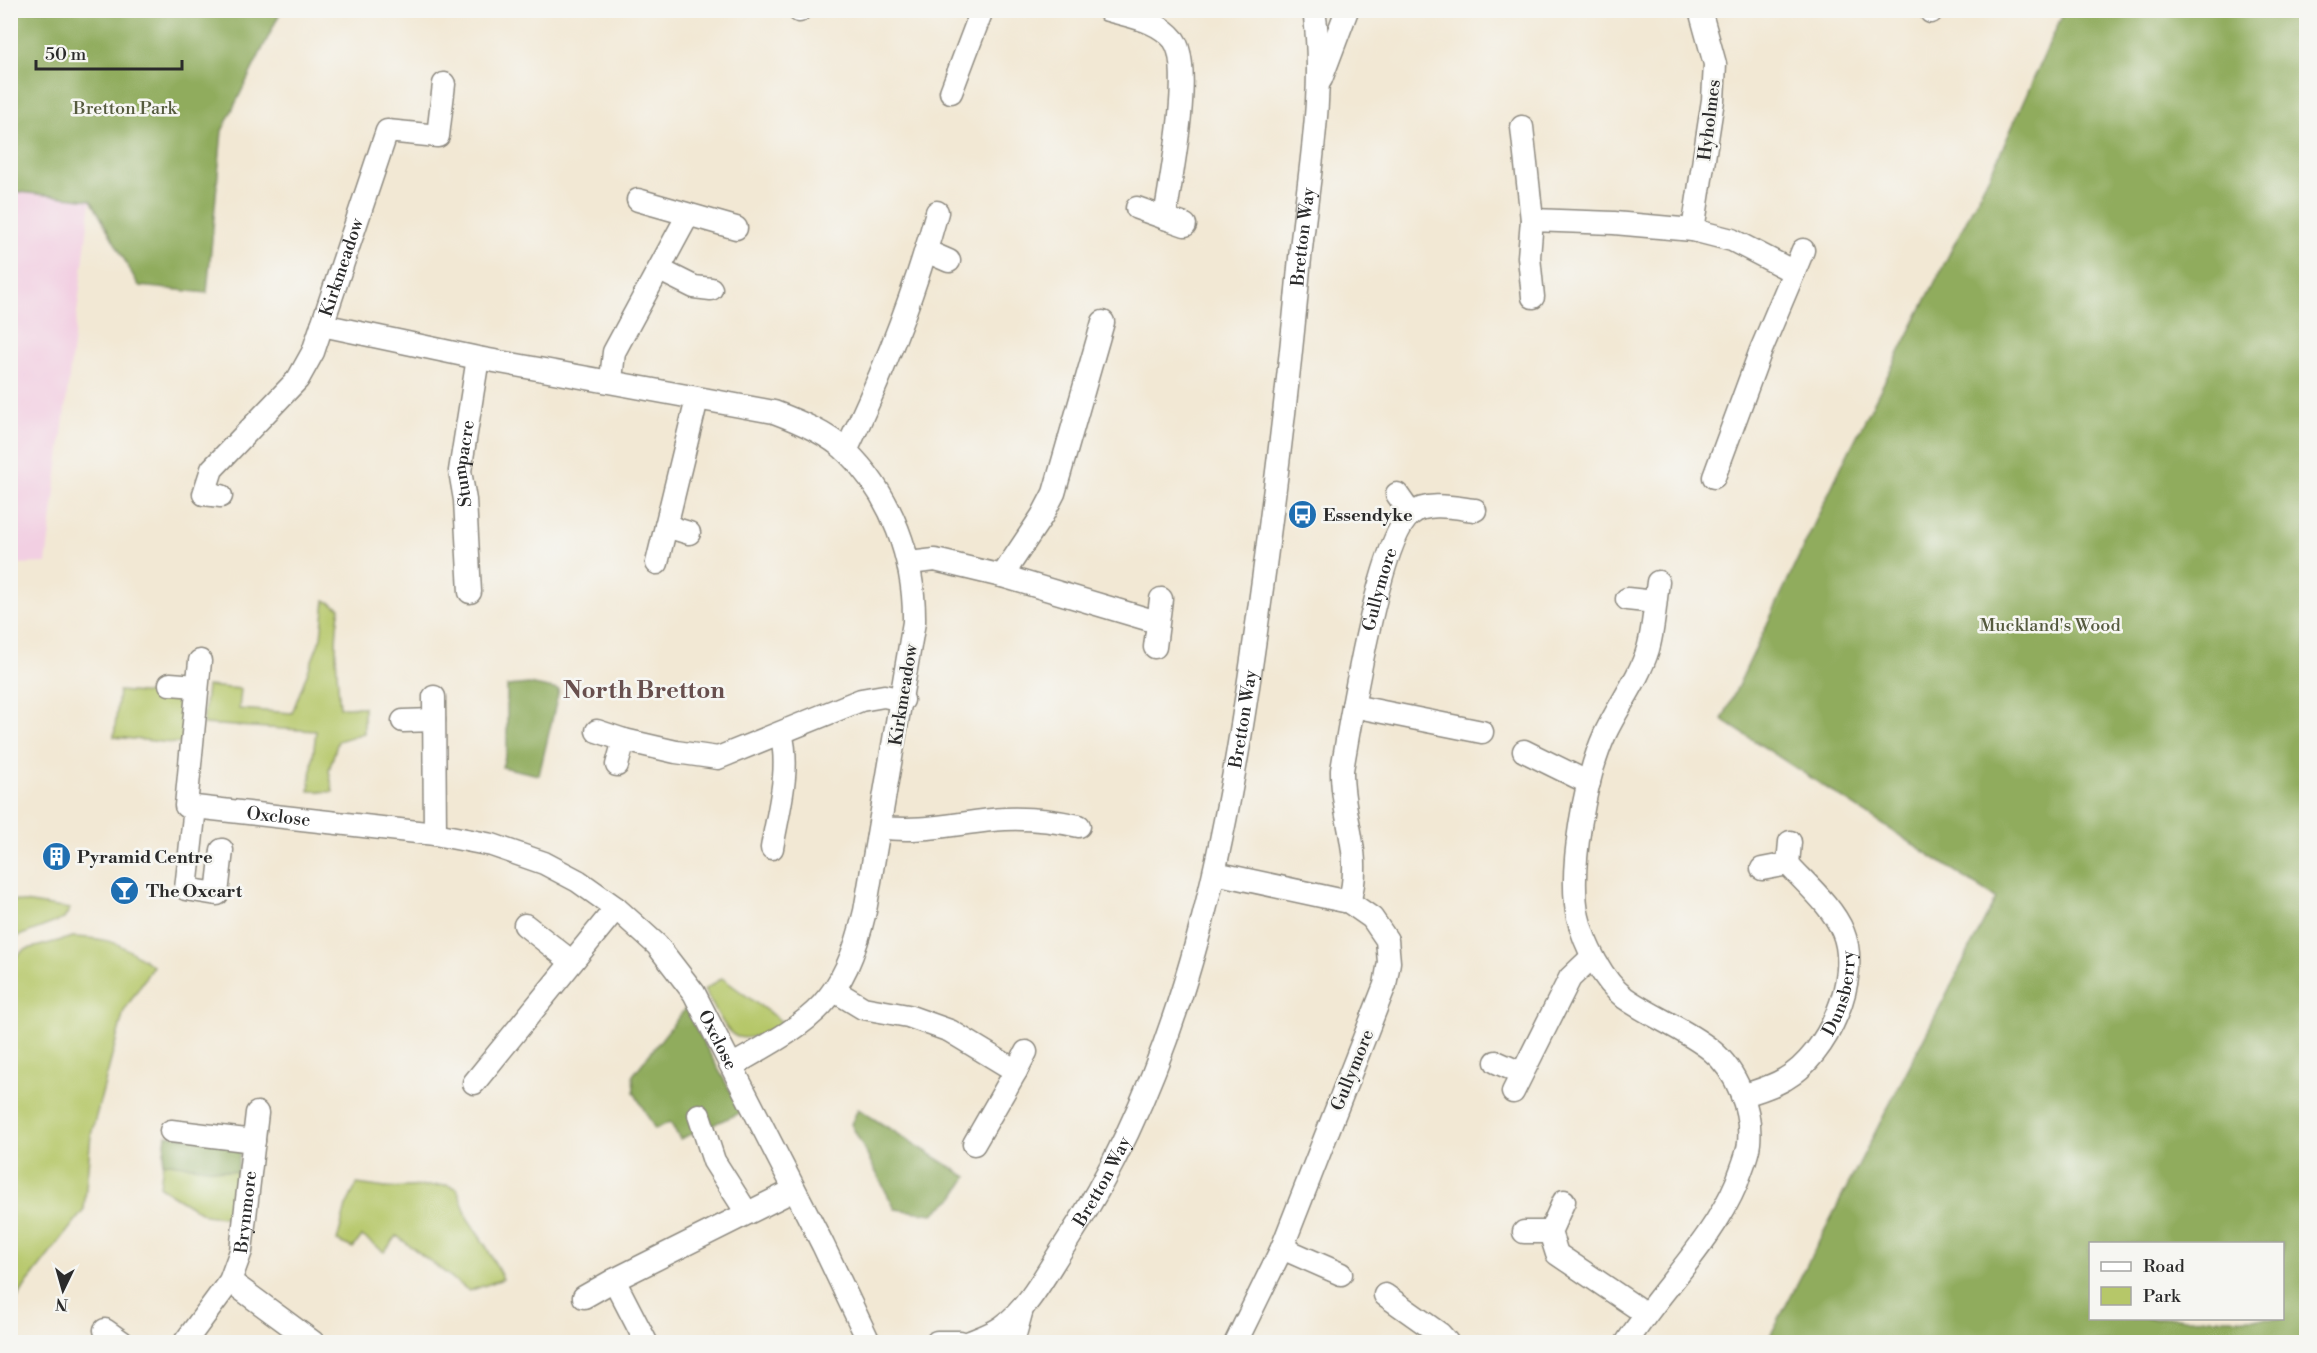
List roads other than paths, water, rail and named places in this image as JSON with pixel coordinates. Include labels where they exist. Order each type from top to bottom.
[{"type":"street","points":[[951,92],[982,10]]},
{"type":"street","points":[[1108,10],[1155,24],[1174,41],[1182,62],[1175,221],[1137,208]]},
{"type":"street","name":"Bretton Way","points":[[970,1342],[1002,1327],[1023,1307],[1083,1216],[1142,1103],[1181,997],[1215,873],[1245,712],[1284,425],[1318,88],[1314,10]]},
{"type":"street","name":"Bretton Way","points":[[1318,88],[1347,10]]},
{"type":"street","name":"Hyholmes","points":[[1693,230],[1713,100],[1715,64],[1700,10]]},
{"type":"street","name":"Kirkmeadow","points":[[444,84],[438,136],[387,131],[322,326],[478,358],[611,380],[697,399],[774,412],[800,422],[846,451],[869,479],[892,514],[909,563],[915,593],[914,622],[903,700],[856,950],[835,991],[814,1015],[733,1065]]},
{"type":"street","points":[[1522,127],[1532,220],[1529,257],[1533,297]]},
{"type":"street","points":[[638,200],[736,228]]},
{"type":"street","points":[[846,451],[875,387],[926,251],[937,212]]},
{"type":"street","points":[[611,380],[614,352],[688,215]]},
{"type":"street","points":[[1532,220],[1614,223],[1693,230],[1732,240],[1794,272]]},
{"type":"street","points":[[1714,464],[1803,250]]},
{"type":"street","points":[[926,251],[949,261]]},
{"type":"street","points":[[660,270],[694,287],[711,289]]},
{"type":"street","points":[[1002,576],[1042,516],[1054,493],[1105,354],[1104,322]]},
{"type":"street","points":[[210,499],[212,469],[298,379],[314,352],[322,326]]},
{"type":"street","name":"Stumpacre","points":[[464,578],[465,500],[460,471],[478,358]]},
{"type":"street","points":[[657,563],[697,399]]},
{"type":"street","points":[[1397,494],[1411,514],[1431,507],[1475,510]]},
{"type":"street","name":"Gullymore","points":[[1349,902],[1356,856],[1342,792],[1342,770],[1353,706],[1386,564],[1392,545],[1411,514]]},
{"type":"street","points":[[666,526],[689,533]]},
{"type":"street","points":[[909,563],[935,560],[1002,576],[1157,622]]},
{"type":"street","points":[[1627,598],[1656,592],[1648,649],[1604,735],[1589,783],[1580,830],[1576,882],[1578,916],[1592,957],[1624,997],[1711,1049],[1728,1067],[1748,1114],[1749,1144],[1737,1182],[1715,1225],[1627,1342]]},
{"type":"street","points":[[1155,647],[1161,599]]},
{"type":"street","points":[[200,661],[186,806],[195,807],[186,889],[217,894],[222,850]]},
{"type":"street","points":[[170,684],[197,686]]},
{"type":"street","points":[[597,731],[676,752],[718,758],[861,700],[884,696],[903,700]]},
{"type":"street","points":[[434,697],[435,834]]},
{"type":"street","points":[[1353,706],[1427,731],[1482,732]]},
{"type":"street","points":[[403,721],[434,720]]},
{"type":"street","points":[[772,848],[785,770],[785,747],[781,733]]},
{"type":"street","points":[[617,765],[624,740]]},
{"type":"street","points":[[1524,751],[1589,783]]},
{"type":"street","name":"Oxclose","points":[[195,807],[435,834],[492,845],[544,862],[578,881],[616,908],[665,953],[694,993],[733,1065],[866,1337],[884,1342]]},
{"type":"street","points":[[880,827],[911,829],[1006,819],[1067,816]]},
{"type":"street","name":"Dunsberry","points":[[1742,1096],[1786,1079],[1813,1055],[1843,1000],[1850,960],[1843,931],[1789,853],[1762,868]]},
{"type":"street","name":"Gullymore","points":[[1215,873],[1349,902],[1372,918],[1387,940],[1389,962],[1385,985],[1282,1248],[1236,1342]]},
{"type":"street","points":[[474,1083],[498,1070],[572,962],[616,908]]},
{"type":"street","points":[[525,925],[572,962]]},
{"type":"street","points":[[1496,1062],[1517,1083],[1570,978],[1592,957]]},
{"type":"street","points":[[835,991],[864,1008],[908,1016],[950,1031],[1021,1062],[975,1144]]},
{"type":"street","name":"Brynmore","points":[[185,1342],[230,1281],[241,1251],[257,1113]]},
{"type":"street","points":[[699,1115],[714,1161],[747,1213]]},
{"type":"street","points":[[171,1131],[254,1141]]},
{"type":"street","points":[[584,1297],[794,1190]]},
{"type":"street","points":[[1564,1201],[1550,1232],[1557,1254],[1646,1314]]},
{"type":"street","points":[[1524,1232],[1550,1232]]},
{"type":"street","points":[[1282,1248],[1341,1274]]},
{"type":"street","points":[[614,1280],[646,1342]]},
{"type":"street","points":[[230,1281],[313,1342]]},
{"type":"street","points":[[1385,1294],[1440,1334],[1447,1342]]},
{"type":"street","name":"Bretton Way","points":[[1013,1342],[1023,1307]]},
{"type":"street","points":[[937,1342],[960,1342]]},
{"type":"place","name":"Essendyke","points":[[1302,515]]},
{"type":"place","name":"Pyramid Centre","points":[[56,857]]},
{"type":"place","name":"The Oxcart","points":[[125,891]]},
{"type":"district","name":"North Bretton","points":[[644,690]]},
{"type":"park label","name":"Bretton Park","points":[[125,108]]},
{"type":"park label","name":"Muckland's Wood","points":[[2050,625]]}]
